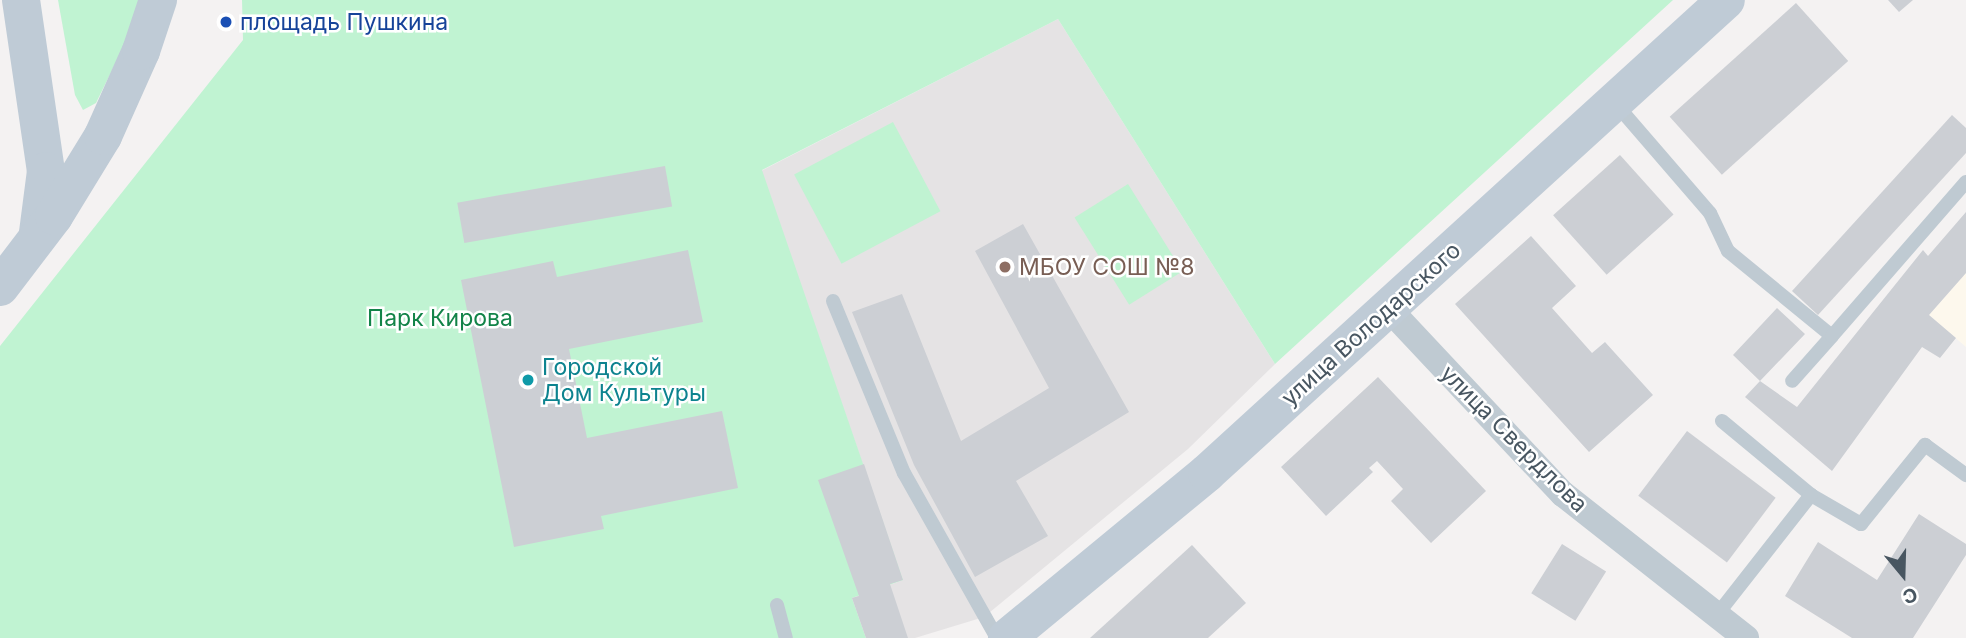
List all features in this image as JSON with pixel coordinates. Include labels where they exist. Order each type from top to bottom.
[{"type":"street","points":[[1,0],[27,42]]},
{"type":"street","points":[[21,0],[46,171],[44,206],[36,241]]},
{"type":"street","points":[[0,287],[72,190],[112,118],[141,51],[158,0]]},
{"type":"street","name":"улица Володарского","points":[[1007,638],[1206,473],[1726,0]]},
{"type":"street","name":"улица Свердлова","points":[[1389,309],[1563,494],[1746,638]]},
{"type":"lane","points":[[1614,102],[1710,213],[1728,251],[1832,336]]},
{"type":"lane","points":[[1792,381],[1966,182]]},
{"type":"lane","points":[[833,301],[904,473],[997,638]]},
{"type":"lane","points":[[1721,421],[1811,495],[1861,524],[1925,445],[1966,475]]},
{"type":"lane","points":[[1716,616],[1811,495]]},
{"type":"lane","points":[[777,605],[786,638]]},
{"type":"shaded area","name":"МБОУ СОШ №8","points":[[1058,19],[1275,364],[1188,449],[984,617],[915,638],[866,638],[852,598],[903,580],[761,171]]},
{"type":"shaded area","points":[[1966,273],[1966,347],[1929,315]]},
{"type":"green space","points":[[58,0],[139,0],[139,15],[96,103],[83,110],[75,95]]},
{"type":"green space","name":"Парк Кирова","points":[[242,0],[1673,0],[1275,364],[1058,19],[762,170],[903,580],[852,598],[866,638],[0,638],[0,346],[243,40]]},
{"type":"green space","points":[[893,122],[940,211],[842,264],[794,175]]},
{"type":"green space","points":[[1128,184],[1183,271],[1129,305],[1075,217]]},
{"type":"building","points":[[1888,0],[1913,0],[1899,12]]},
{"type":"building","points":[[1796,3],[1848,61],[1722,175],[1670,117]]},
{"type":"building","points":[[1952,115],[1966,128],[1966,153],[1818,315],[1792,291]]},
{"type":"building","points":[[1620,155],[1674,214],[1607,275],[1553,215]]},
{"type":"building","points":[[665,166],[672,206],[464,243],[457,203]]},
{"type":"building","points":[[1966,212],[1966,273],[1929,315],[1956,338],[1940,358],[1922,347],[1832,471],[1745,397],[1760,381],[1797,407],[1923,250],[1928,256]]},
{"type":"building","points":[[1023,224],[1129,412],[1016,481],[1048,536],[975,577],[914,465],[852,312],[902,294],[961,441],[1049,388],[975,251]]},
{"type":"building","points":[[1531,236],[1576,286],[1552,308],[1592,353],[1605,342],[1653,395],[1589,452],[1455,304]]},
{"type":"building","name":"Городской Дом Культуры","points":[[688,250],[703,322],[569,349],[587,438],[722,411],[738,488],[601,516],[604,529],[514,547],[461,280],[553,261],[557,277]]},
{"type":"building","points":[[1777,308],[1805,334],[1760,381],[1733,355]]},
{"type":"building","points":[[1378,377],[1486,491],[1431,543],[1391,501],[1403,489],[1377,461],[1369,468],[1373,472],[1326,516],[1281,467]]},
{"type":"building","points":[[1687,431],[1776,498],[1727,562],[1638,496]]},
{"type":"building","points":[[864,464],[903,580],[890,584],[908,638],[866,638],[852,598],[859,596],[818,480]]},
{"type":"building","points":[[1919,514],[1966,544],[1966,555],[1913,638],[1852,638],[1785,596],[1818,542],[1877,580]]},
{"type":"building","points":[[1562,544],[1606,572],[1575,621],[1531,593]]},
{"type":"building","points":[[1192,545],[1246,603],[1208,638],[1090,638]]},
{"type":"place","name":"площадь Пушкина","points":[[226,22]]},
{"type":"place","name":"МБОУ СОШ №8","points":[[1005,267]]},
{"type":"place","name":"Городской Дом Культуры","points":[[528,380]]}]
